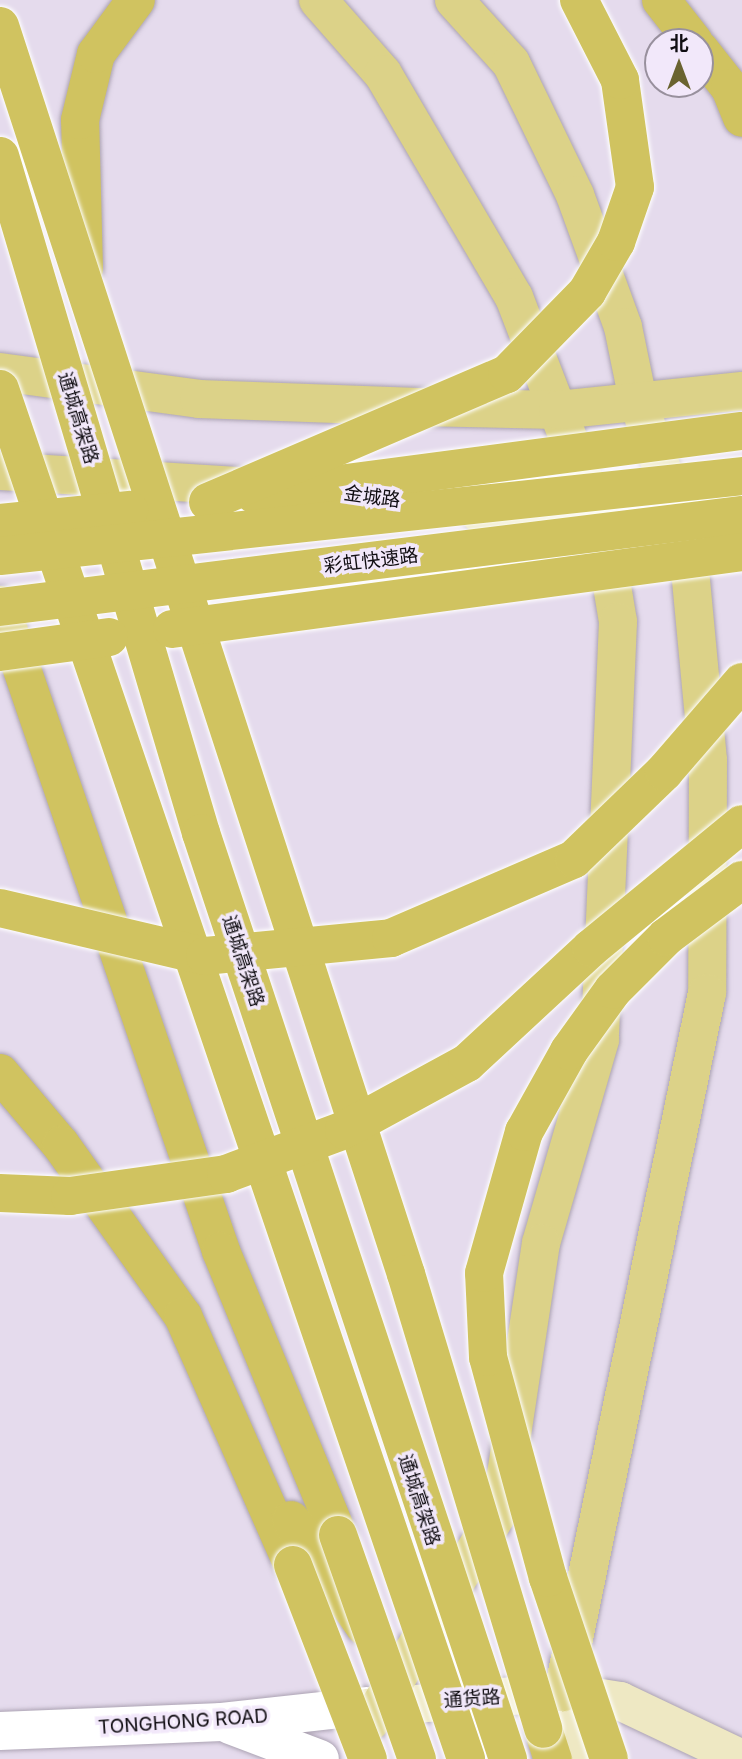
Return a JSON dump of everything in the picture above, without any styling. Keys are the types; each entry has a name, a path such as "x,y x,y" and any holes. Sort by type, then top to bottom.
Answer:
{"highway":[{"path":"84,292 80,120 96,54 136,0"},
{"path":"208,502 507,374 587,292 616,242 635,187 620,80 579,0"},
{"path":"661,0 683,28"},
{"path":"0,26 84,292 402,1261 553,1759"},
{"path":"714,68 730,88 742,118"},
{"name":"通城高架路","path":"0,156 201,833 508,1759"},
{"name":"通城高架路","path":"0,389 466,1759"},
{"path":"0,523 208,502 742,431"},
{"path":"0,556 742,476"},
{"name":"彩虹快速路","path":"0,606 742,515"},
{"path":"0,652 742,552"},
{"path":"0,606 221,1251 375,1641 417,1759"},
{"path":"0,908 205,956 391,938 574,859 664,772 742,682"},
{"path":"0,1193 70,1196 226,1174 344,1130 467,1063 591,948 742,824"},
{"path":"609,1759 548,1578 488,1357 484,1273 524,1132 569,1051 613,990 649,955 742,880"},
{"path":"0,1073 61,1145 183,1316 370,1723"},
{"path":"254,1467 375,1641"}],"main road":[{"path":"318,0 383,74 514,297 603,526 618,622 600,1040 541,1243 501,1508 370,1723 378,1759"},
{"path":"454,0 511,63 575,195 623,327 639,405 687,538 708,760 707,993 563,1692 575,1759"},
{"path":"0,372 200,399 558,411 639,405 742,391"},
{"name":"金城路","path":"0,471 336,492 687,538 742,538"},
{"name":"通货路","path":"370,1723 563,1692 620,1701 741,1759"}],"street":[{"name":"TONGHONG ROAD","path":"0,1731 222,1722 370,1723"},
{"path":"222,1722 320,1759"}]}
